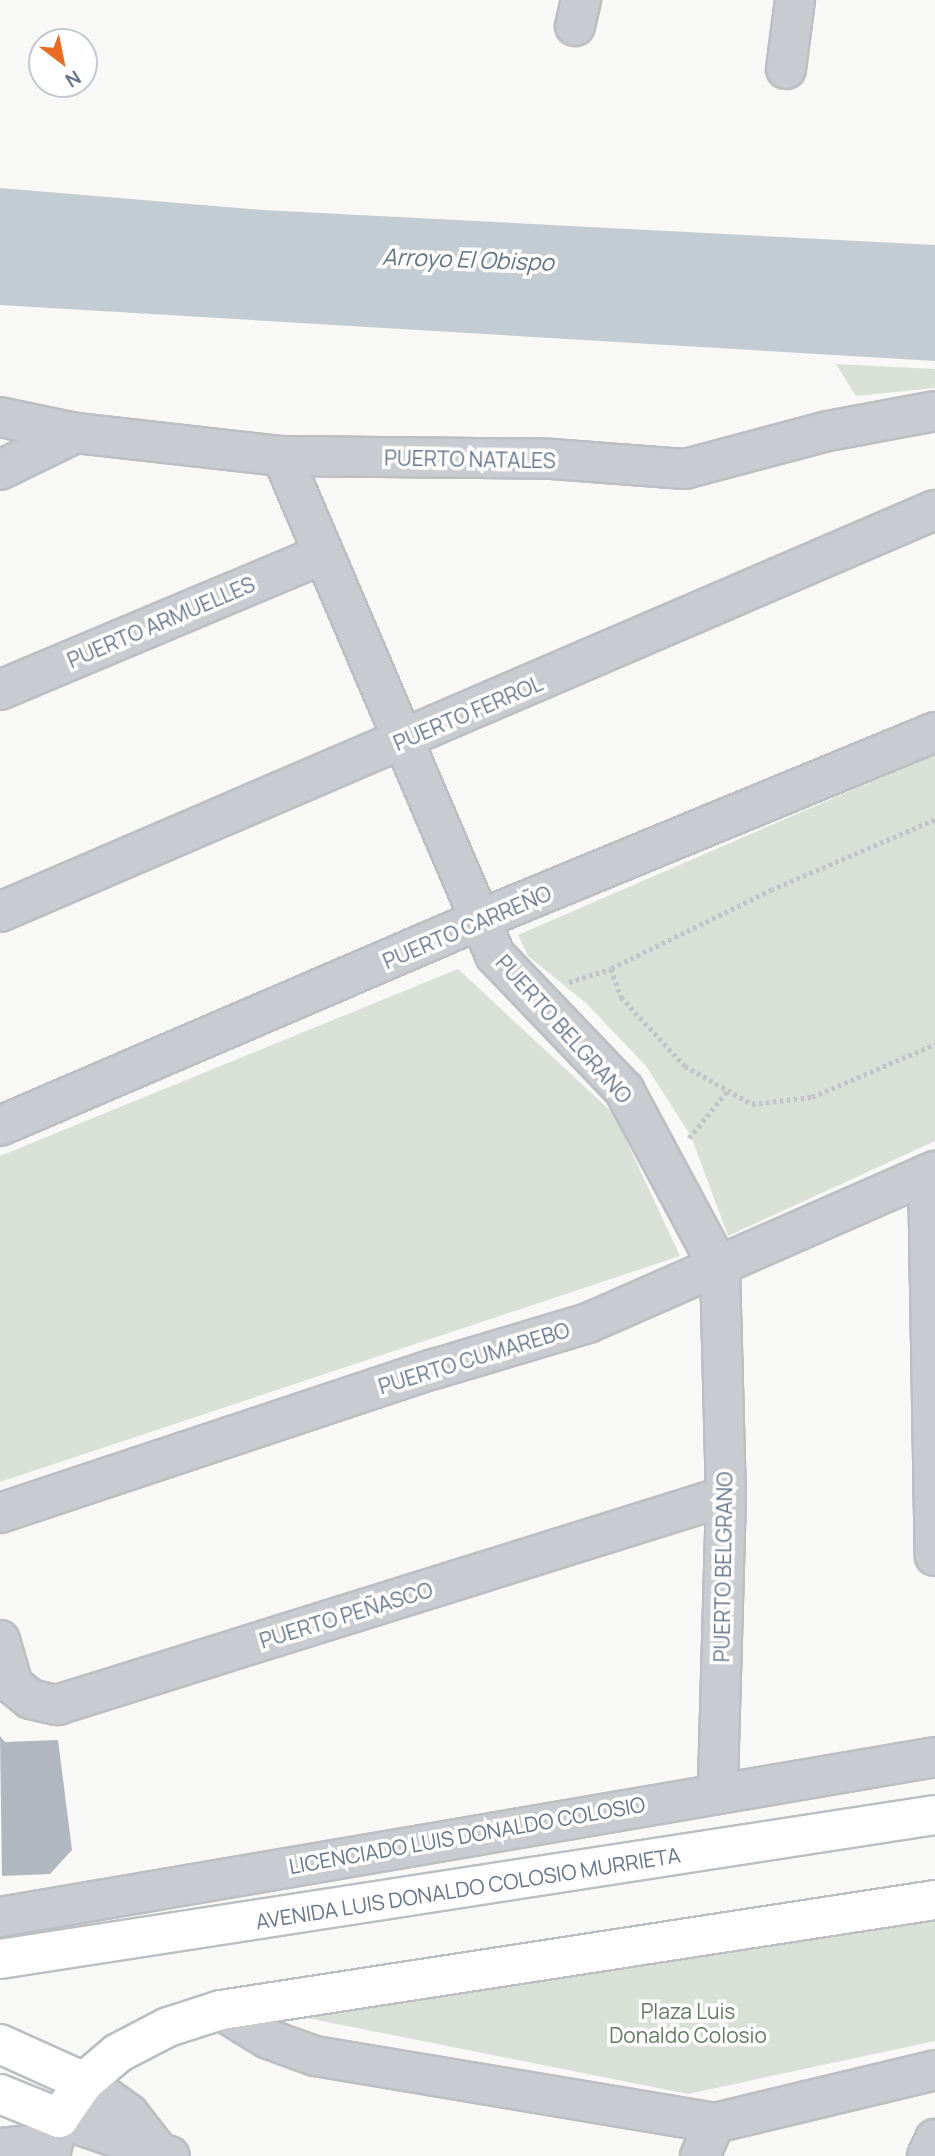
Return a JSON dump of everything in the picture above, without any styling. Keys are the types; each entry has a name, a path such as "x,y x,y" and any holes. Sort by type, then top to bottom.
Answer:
{"main road":[{"name":"AVENIDA LUIS DONALDO COLOSIO MURRIETA","path":"0,1959 935,1815"},
{"path":"0,2094 53,2139 84,2082 138,2043 168,2027 221,2010 935,1900"},
{"path":"0,2044 84,2082"}],"street":[{"path":"786,69 795,0"},
{"name":"PUERTO NATALES","path":"0,417 76,433 282,456 552,459 685,469 828,431 935,411"},
{"path":"0,470 76,433"},
{"name":"PUERTO BELGRANO","path":"282,456 321,555 406,740 495,955 527,994 624,1090 667,1165 720,1269 726,1496 718,1791"},
{"name":"PUERTO FERROL","path":"0,912 406,740 935,510"},
{"name":"PUERTO ARMUELLES","path":"0,690 321,555"},
{"name":"PUERTO CARREÑO","path":"0,1126 479,920 935,732"},
{"path":"932,1172 935,1556"},
{"name":"PUERTO CUMAREBO","path":"0,1513 434,1369 588,1323 720,1269 932,1172"},
{"name":"PUERTO PEÑASCO","path":"0,1640 13,1685 30,1699 57,1705 726,1496"},
{"name":"LICENCIADO LUIS DONALDO COLOSIO","path":"0,1917 718,1791 935,1757"},
{"path":"221,2010 268,2039 315,2056 708,2140 935,2070"},
{"path":"84,2082 129,2114 163,2153"},
{"path":"927,2156 935,2138"},
{"path":"0,2148 53,2139 114,2140 163,2153"}],"path":[{"path":"935,820 772,890 611,969 621,997 685,1066 752,1104 811,1097 935,1044"},
{"path":"667,1165 728,1090"}],"green space":[{"path":"836,364 935,369 935,388 856,396"},
{"path":"935,754 935,1141 728,1236 691,1136 646,1066 586,1003 528,956 518,935"},
{"path":"458,969 614,1114 680,1256 0,1482 0,1156"},
{"name":"Plaza Luis Donaldo Colosio","path":"935,1914 935,2041 688,2094 287,2014"}],"water":[{"name":"Arroyo El Obispo","path":"0,188 263,210 935,245 935,361 0,305"}],"building":[{"path":"0,1736 5,1742 58,1740 72,1850 50,1874 2,1876"}]}
